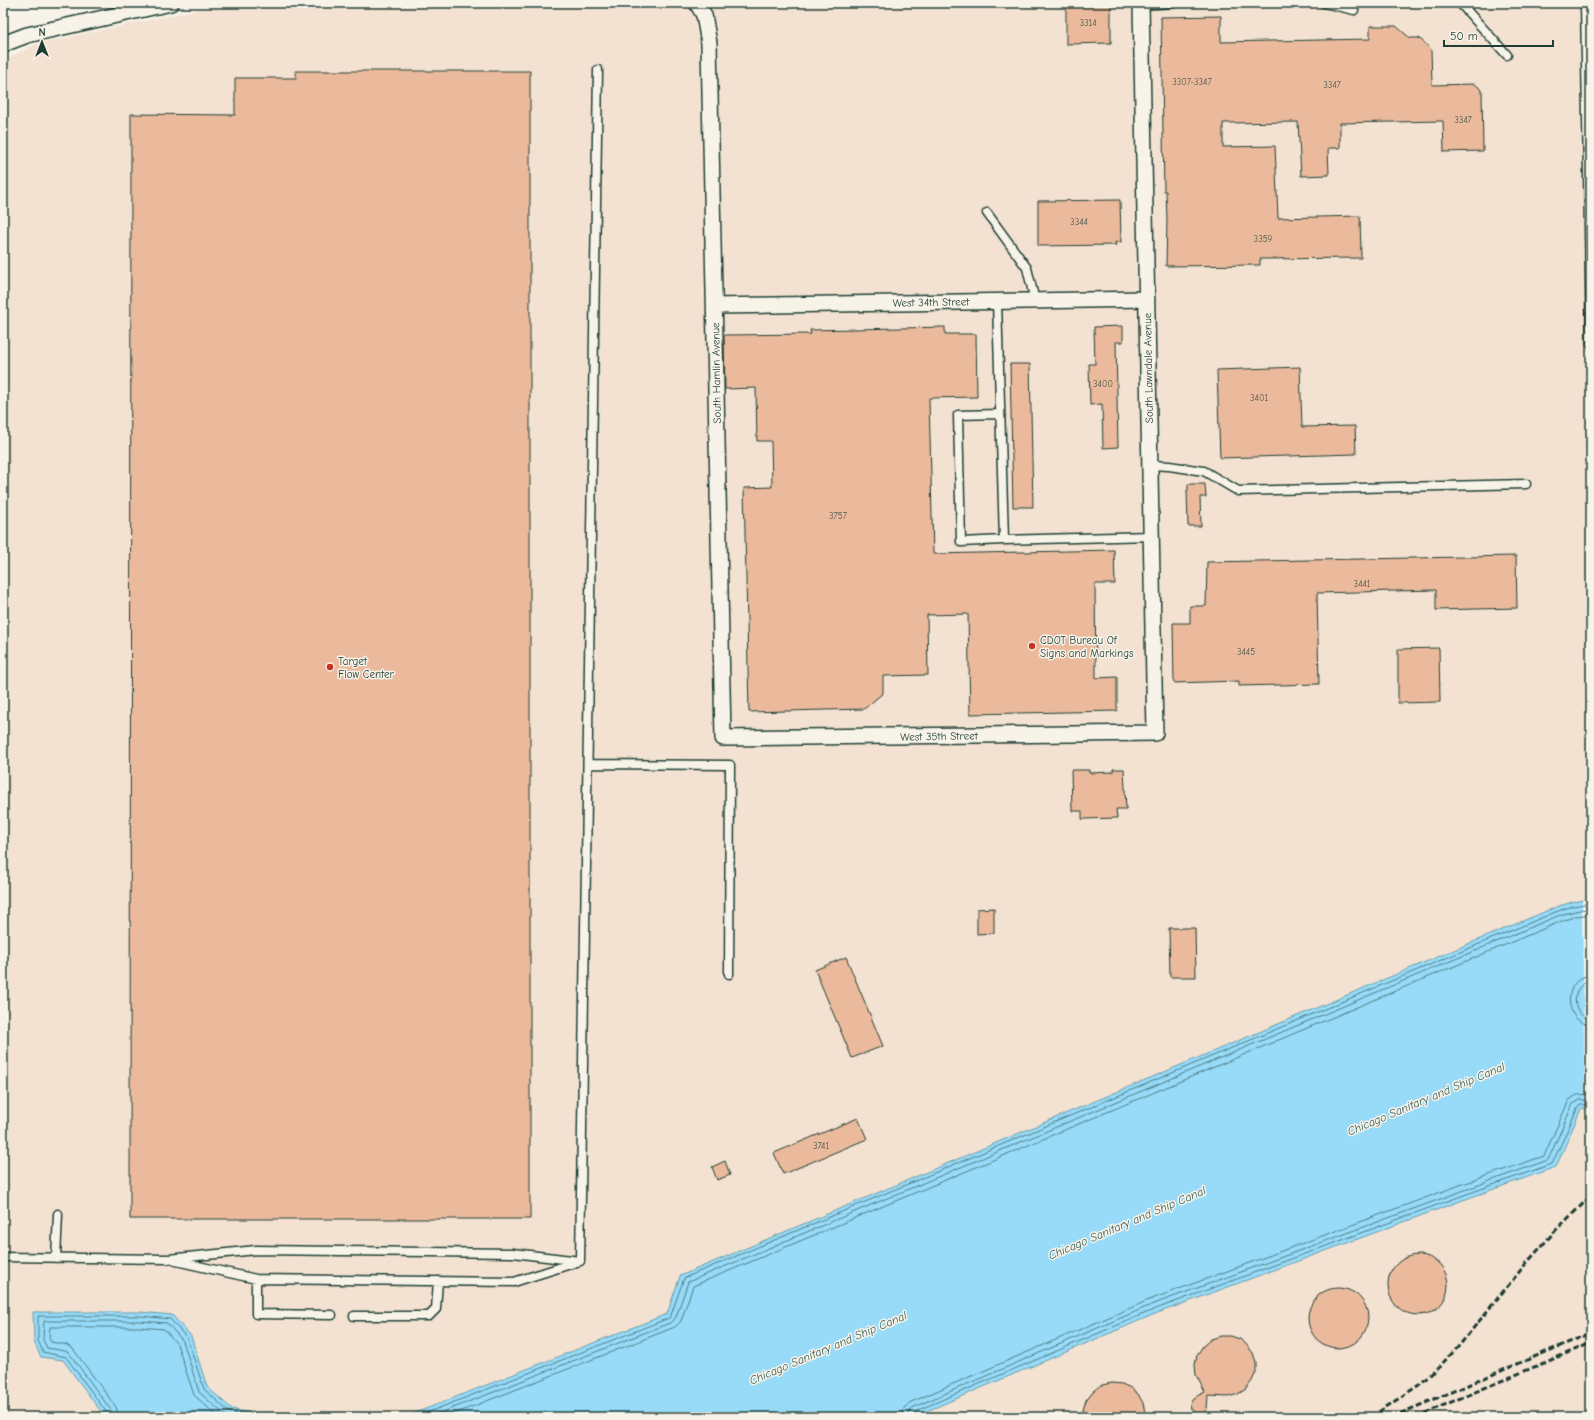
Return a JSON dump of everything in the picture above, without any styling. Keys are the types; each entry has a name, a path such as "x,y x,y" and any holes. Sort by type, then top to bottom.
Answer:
{"street":[{"path":"3,46 6,43 27,35 171,3"},
{"name":"South Lawndale Avenue","path":"1142,4 1155,733"},
{"name":"South Hamlin Avenue","path":"701,5 707,26 709,43 723,738"},
{"name":"West 34th Street","path":"715,306 1147,299"},
{"name":"West 35th Street","path":"723,738 1155,733"}],"lane":[{"path":"1142,4 1173,3"},
{"path":"1324,3 1354,10"},
{"path":"1460,3 1507,55"},
{"path":"1585,3 1591,344"},
{"path":"580,1261 598,70"},
{"path":"987,214 1027,268 1035,301"},
{"path":"997,301 1004,540"},
{"path":"1000,414 958,415 961,542 1152,536"},
{"path":"1150,465 1204,471 1238,491 1526,484"},
{"path":"588,764 730,765 729,974"},
{"path":"56,1258 58,1214"},
{"path":"3,1257 168,1259 256,1250 513,1253 580,1261"},
{"path":"168,1259 256,1279 514,1282 580,1261"},
{"path":"256,1279 256,1314 332,1315"},
{"path":"354,1316 428,1316 436,1308 438,1281"}],"shaded area":[{"path":"272,3 1591,3 1591,899 1572,902 668,1314 405,1417 267,1417 231,1409 207,1387 191,1336 34,1312 34,1342 63,1360 105,1417 3,1417 3,66 12,56 36,44 200,9"},
{"path":"1581,1109 1591,1109 1591,1417 913,1417 1155,1314 1466,1199 1556,1168"}],"water":[{"name":"Chicago Sanitary and Ship Canal","path":"1591,899 1584,996 1591,1109 1581,1109 1556,1167 1155,1314 913,1417 405,1417 667,1314 680,1276 1556,907 1572,902"},
{"path":"33,1312 140,1312 172,1315 191,1336 207,1387 232,1409 267,1417 105,1417 63,1360 41,1357 34,1342"}],"pier":[{"path":"1591,899 1591,992 1587,995 1585,1000 1587,1005 1591,1008 1591,1109 1585,1109 1582,900"}],"building":[{"path":"1066,3 1111,3 1111,43 1066,44"},
{"path":"1221,16 1221,42 1370,39 1370,26 1396,26 1410,38 1419,38 1431,49 1432,85 1475,84 1482,90 1483,151 1444,152 1443,121 1340,123 1340,148 1328,148 1329,175 1301,176 1298,122 1223,123 1223,147 1275,146 1278,218 1360,216 1361,258 1260,259 1260,265 1166,266 1167,220 1166,191 1164,191 1161,17"},
{"name":"Target Flow Center","path":"296,71 530,71 530,1219 130,1219 131,114 235,115 235,78 296,78"},
{"path":"1120,200 1121,242 1115,242 1116,245 1038,246 1038,201"},
{"path":"1123,326 1123,342 1116,342 1118,447 1103,448 1102,404 1090,405 1089,364 1095,364 1094,327"},
{"path":"945,327 945,334 976,334 977,397 929,398 933,554 1114,550 1115,584 1095,584 1096,678 1117,677 1117,711 970,714 968,614 927,615 928,675 883,676 883,693 864,709 749,712 744,488 772,487 771,441 757,441 756,388 725,389 724,335 811,334 810,330"},
{"path":"1010,364 1030,364 1033,507 1013,507"},
{"path":"1300,367 1302,427 1355,426 1356,454 1220,458 1217,370"},
{"path":"1188,484 1205,484 1206,497 1200,497 1201,526 1188,526"},
{"path":"1516,556 1517,608 1436,610 1436,590 1317,593 1319,684 1239,686 1239,681 1174,683 1173,623 1190,623 1190,606 1206,606 1207,562"},
{"path":"1439,648 1440,702 1398,703 1398,649"},
{"path":"1113,769 1124,769 1126,809 1116,809 1117,818 1082,819 1082,811 1072,811 1071,770 1089,770 1089,773 1113,772"},
{"path":"994,908 994,933 977,934 977,909"},
{"path":"1169,928 1195,928 1196,977 1170,977"},
{"path":"846,957 883,1046 852,1058 815,970"},
{"path":"858,1118 867,1139 783,1174 774,1153"},
{"path":"725,1161 730,1175 717,1180 712,1167"},
{"path":"1412,1255 1424,1255 1435,1260 1443,1268 1448,1279 1446,1297 1435,1310 1424,1315 1412,1315 1401,1310 1393,1302 1388,1291 1388,1279 1393,1268 1401,1260"},
{"path":"1332,1288 1344,1288 1355,1293 1363,1301 1368,1312 1366,1330 1355,1343 1344,1348 1332,1348 1321,1343 1313,1335 1308,1324 1308,1312 1313,1301 1321,1293"},
{"path":"1221,1336 1230,1336 1240,1339 1247,1345 1253,1353 1256,1362 1256,1372 1246,1389 1238,1394 1229,1397 1208,1396 1207,1409 1203,1413 1197,1414 1191,1409 1190,1403 1193,1398 1205,1392 1196,1375 1195,1365 1197,1355 1203,1346 1211,1339"},
{"path":"1112,1383 1122,1384 1131,1388 1138,1394 1143,1403 1146,1417 1083,1417 1083,1410 1086,1400 1093,1391 1102,1385"}],"railway":[{"path":"1371,1417 1419,1385 1439,1367 1458,1347 1524,1266 1556,1230 1591,1196"},
{"path":"1392,1417 1591,1333"},
{"path":"1416,1417 1591,1343"}],"place":[{"name":"CDOT Bureau Of Signs and Markings","path":"1032,646"},
{"name":"Target Flow Center","path":"330,667"}]}
